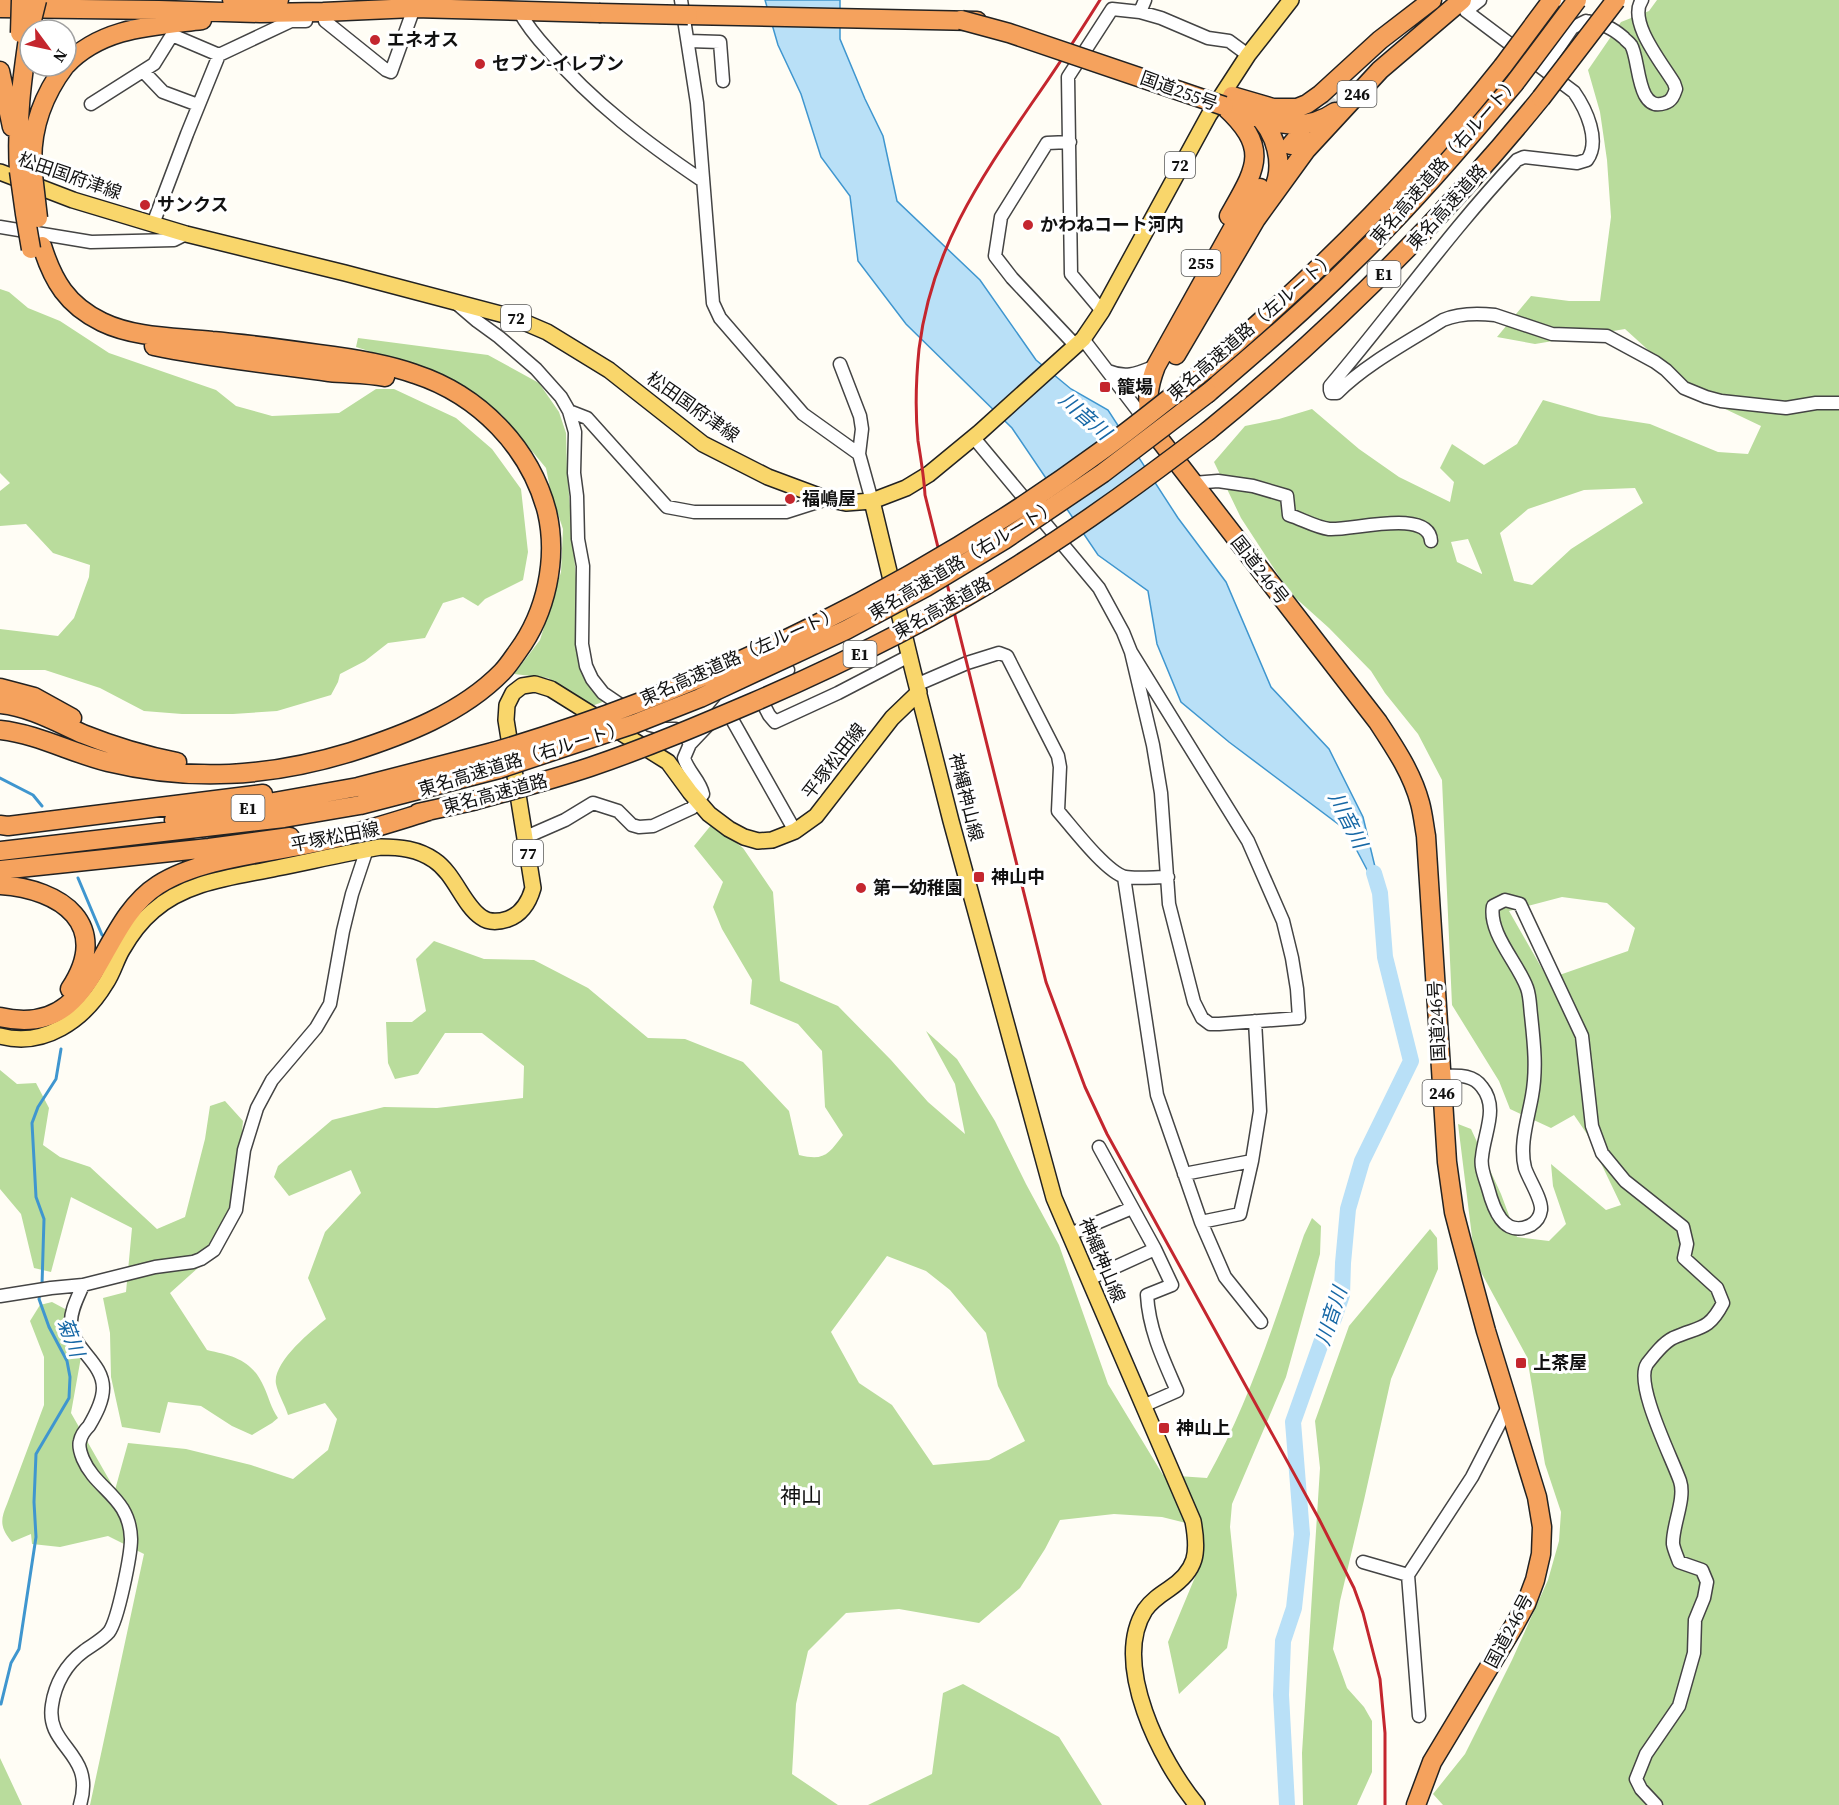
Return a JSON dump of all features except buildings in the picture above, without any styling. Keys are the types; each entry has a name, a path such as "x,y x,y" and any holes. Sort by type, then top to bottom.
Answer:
{"highway":[{"path":"30,18 37,0"},
{"path":"42,18 47,0"},
{"path":"232,0 279,0"},
{"name":"255","path":"1228,101 1273,108 1297,108 1307,104 1380,40 1432,0"},
{"name":"東名高速道路（左ルート）","path":"0,846 274,804 358,788 443,766 496,761 566,729 681,685 847,608 991,525 1101,452 1205,370 1273,312 1356,233 1432,151 1503,66 1552,0"},
{"name":"東名高速道路（右ルート）","path":"0,851 284,818 360,805 496,761 624,728 700,698 846,630 926,587 1021,529 1103,473 1208,393 1266,344 1353,263 1422,190 1514,84 1577,0"},
{"name":"東名高速道路","path":"0,870 255,842 473,801 589,767 651,745 789,687 938,612 1018,565 1089,519 1208,431 1295,358 1404,254 1481,170 1541,98 1616,0"},
{"name":"246","path":"1150,427 1147,400 1150,369 1233,228 1313,142 1341,100 1380,70 1457,3"},
{"name":"国道255号","path":"11,5 260,13 508,7 599,13 961,20 1228,101 1236,117 1249,134 1255,158 1254,168 1250,180 1155,344 1150,369"},
{"path":"11,5 18,19"},
{"path":"78,53 89,45 124,32 146,27 260,13"},
{"path":"0,71 26,164"},
{"path":"0,704 38,713 86,735 131,750 176,761 203,764 262,761 330,746 402,722 432,708 464,689 494,665 518,632 527,614 538,570 538,519 521,473 509,452 474,419 433,393 411,384 377,375 331,372 194,354 123,340 98,331 77,319 56,299 41,276 26,164 19,78"},
{"path":"26,164 32,78"},
{"path":"26,164 38,114 57,78"},
{"name":"255","path":"1228,101 1260,118 1282,124 1306,125 1326,118 1341,100"},
{"path":"1260,118 1274,141 1279,168 1276,183 1264,195"},
{"name":"246","path":"1150,427 1160,387 1264,195"},
{"path":"0,730 32,736 107,762 201,775 232,775 332,758 436,719 471,699 503,671 528,638 544,597 549,571 551,544 548,518 531,468 517,447 481,410 438,383 396,368 354,359 263,346 167,338 125,330 103,322 83,310 63,292 37,248"},
{"name":"国道246号","path":"1150,427 1378,722 1402,759 1421,805 1426,836 1447,1162 1454,1212 1486,1331 1537,1497 1542,1527 1541,1554 1526,1604 1432,1762 1416,1805"},
{"path":"0,688 18,691 42,701 108,740 131,750"},
{"path":"0,715 21,718 83,746 154,770"},
{"path":"0,825 8,826 273,793 399,771 443,766"},
{"path":"0,1017 10,1020 40,1018 59,1011 78,996 122,921 137,902 156,886 178,874 222,861 346,836 429,811"},
{"path":"0,885 35,890 54,898 69,908 81,923 85,942 85,960 69,990 54,1002 37,1009 11,1010 0,1007"}],"main road":[{"path":"1,0 11,5"},
{"name":"松田国府津線","path":"0,172 73,200 186,234 512,317 547,332 609,370 703,444 768,477 827,499 846,503 872,501 906,488 924,477 977,435 1076,346 1102,311 1198,135 1248,55 1291,0"},
{"path":"872,501 917,689"},
{"name":"平塚松田線","path":"0,1036 28,1040 55,1033 76,1019 92,1004 107,982 122,950 136,928 153,910 177,894 207,883 367,849 399,847 414,850 434,860 451,875 480,916 489,921 510,919 528,903 533,888 506,720 507,705 513,693 522,686 535,684 559,694 668,762 709,814 729,829 758,841 772,840 795,831 821,810 917,689"},
{"name":"神縄神山線","path":"917,689 980,930 1054,1198 1193,1521 1196,1554 1190,1571 1177,1584 1157,1597 1146,1609 1137,1624 1133,1642 1134,1667 1142,1703 1154,1734 1170,1767 1197,1805"}],"street":[{"path":"681,0 697,103 713,303 720,318 803,414 859,454"},
{"path":"1457,3 1480,0"},
{"path":"1552,0 1572,28"},
{"path":"1544,69 1572,28 1586,21 1612,28 1631,45 1642,89 1648,99 1655,104 1663,105 1670,101 1676,89 1674,83 1639,26 1637,11 1642,0"},
{"path":"1457,3 1574,92 1584,108 1592,137 1592,150 1587,160 1577,163 1524,157 1517,160 1330,386 1331,393 1337,393 1370,367 1443,320 1455,315 1495,315 1551,334 1607,336 1655,362 1684,388 1721,401 1786,408 1816,403 1839,403"},
{"path":"1102,311 1071,274 1068,77 1112,9 1143,6 1208,38 1229,41 1248,55"},
{"path":"508,7 566,72 622,122 703,181"},
{"path":"153,224 219,55 291,21 327,11 391,72 414,8"},
{"path":"91,104 154,64 172,35 219,55"},
{"path":"688,41 720,42 723,81"},
{"path":"143,71 163,92 198,105"},
{"path":"1070,142 1047,143 1001,217 995,256 1012,278 1076,346 1107,370 1128,376 1150,369"},
{"path":"0,227 91,242 174,240 186,234"},
{"path":"452,301 536,369 561,397 569,411 574,432 574,473 582,566 582,644 586,666 592,679 603,693 650,725 676,729 686,737 690,744"},
{"path":"840,364 860,416 862,429 859,454 872,501"},
{"path":"1107,370 1150,427"},
{"path":"569,411 587,418 667,507 694,512 786,512 827,499"},
{"path":"977,435 1099,588 1131,652 1155,754 1161,793 1169,904 1194,1002 1202,1018 1210,1024 1299,1018 1292,958 1283,921 1248,841 1131,652"},
{"path":"1192,483 1218,481 1287,496 1289,515 1326,528 1415,524 1427,529 1431,541"},
{"path":"917,689 968,663 999,653 1006,656 1058,756 1060,767 1058,811 1090,848 1124,877 1167,877"},
{"path":"754,686 769,716 775,722 838,693 909,656"},
{"path":"526,837 565,820 593,803 618,811 632,825 639,828 653,826 692,808 704,794 702,786 687,767 684,758 690,744 730,698 788,670"},
{"path":"724,705 795,831"},
{"path":"0,1296 84,1285 155,1267 193,1262 208,1255 219,1244 236,1210 244,1150 257,1108 272,1080 316,1028 330,1005 343,931 367,849"},
{"path":"1124,877 1157,1095 1201,1222 1226,1276 1261,1322"},
{"path":"1441,1076 1467,1076 1482,1086 1491,1106 1481,1159 1494,1208 1504,1223 1511,1227 1523,1228 1534,1223 1541,1210 1525,1166 1523,1147 1535,1062 1528,990 1496,932 1491,917 1493,906 1505,900 1520,904 1582,1036 1592,1126 1602,1153 1625,1181 1683,1227 1687,1244 1684,1258 1717,1288 1723,1303 1716,1316 1705,1327 1671,1339 1645,1367 1644,1384 1668,1455 1681,1484 1673,1544 1679,1562 1702,1570 1707,1582 1704,1598 1695,1620 1694,1653 1678,1706 1646,1754 1636,1779 1641,1789 1656,1805"},
{"path":"1201,1222 1240,1214 1260,1111 1255,1021"},
{"path":"1099,1146 1172,1285 1147,1295 1148,1314 1156,1341 1177,1391 1143,1406"},
{"path":"1184,1174 1252,1161"},
{"path":"1070,1234 1132,1208"},
{"path":"1089,1279 1155,1249"},
{"path":"80,1805 84,1788 82,1772 57,1735 53,1726 51,1706 58,1684 71,1662 103,1637 114,1623 131,1537 124,1511 83,1461 79,1447 82,1436 98,1410 103,1389 101,1375 77,1342 70,1324 84,1285"},
{"path":"1419,1716 1407,1575 1472,1477 1509,1405"},
{"path":"1363,1562 1407,1575"}],"green space":[{"path":"1657,0 1839,0 1839,1805 1443,1805 1433,1794 1465,1754 1512,1660 1548,1580 1559,1541 1561,1512 1545,1464 1527,1357 1475,1261 1458,1124 1471,1129 1501,1194 1517,1237 1549,1241 1566,1224 1553,1186 1551,1164 1606,1210 1621,1205 1587,1134 1574,1115 1551,1128 1510,1109 1499,1081 1452,1005 1442,780 1418,734 1385,693 1371,671 1329,628 1290,593 1241,518 1214,462 1245,426 1312,409 1359,449 1399,477 1450,502 1454,482 1440,468 1452,444 1484,465 1517,444 1543,400 1599,416 1650,424 1718,452 1748,454 1761,426 1700,397 1625,329 1535,344 1497,337 1531,296 1569,301 1600,301 1611,217 1607,160 1600,112 1588,70 1621,22 1649,11","holes":["1635,488 1643,503 1571,549 1532,585 1514,581 1500,533 1528,509 1584,490","1468,539 1482,574 1457,562 1451,542","1562,897 1607,903 1635,928 1628,951 1548,979 1509,911"]},
{"path":"0,289 9,292 28,308 60,321 109,353 216,390 236,406 272,416 339,413 376,389 394,389 456,418 492,449 521,489 528,552 523,580 485,599 478,606 463,597 443,603 425,638 388,643 365,661 340,674 331,695 277,711 182,714 144,711 100,688 45,670 0,670 0,629 58,636 74,618 89,577 90,565 53,553 26,524 0,526 0,491 10,483 0,473"},
{"path":"358,338 488,355 539,383 559,412 566,433 576,578 578,662 595,691 605,701 592,706 548,678 514,674 540,640 561,572 563,529 551,493 546,468 502,415 471,392 419,367 356,347"},
{"path":"712,824 743,848 773,892 780,981 838,1006 928,1102 965,1134 955,1084 926,1031 957,1059 995,1121 1059,1245 1108,1384 1163,1475 1207,1478 1249,1389 1312,1218 1321,1226 1320,1254 1286,1377 1232,1504 1230,1527 1237,1595 1227,1648 1179,1694 1168,1642 1198,1570 1202,1527 1162,1517 1114,1514 1060,1520 1020,1588 979,1623 899,1609 846,1613 808,1651 796,1704 792,1774 838,1805 90,1805 144,1554 108,1536 60,1547 32,1544 31,1534 12,1542 3,1528 2,1519 5,1510 44,1405 44,1357 30,1321 40,1305 52,1302 67,1310 81,1357 71,1413 115,1490 128,1443 186,1449 251,1465 293,1479 328,1450 337,1419 325,1403 288,1415 277,1388 276,1376 286,1357 326,1319 308,1278 325,1232 361,1193 351,1170 289,1196 274,1177 278,1166 332,1120 384,1107 437,1108 523,1098 524,1066 482,1033 445,1033 418,1074 395,1079 388,1063 386,1022 412,1022 426,1011 416,959 434,941 484,959 534,960 588,988 648,1038 685,1039 743,1062 789,1111 799,1155 820,1157 825,1155 843,1135 825,1107 822,1051 798,1024 750,1004 752,980 722,929 713,907 723,882 694,846","holes":["887,1256 926,1271 950,1290 986,1333 998,1386 1025,1441 989,1460 933,1465 892,1405 859,1383 831,1332"]},
{"path":"0,1070 17,1084 36,1083 49,1108 43,1145 60,1157 90,1167 157,1229 185,1217 205,1139 210,1106 225,1101 243,1121 234,1216 209,1258 170,1293 207,1350 234,1357 254,1371 278,1418 272,1423 252,1435 232,1426 201,1406 168,1402 160,1433 122,1427 111,1377 110,1333 103,1298 126,1292 132,1228 71,1197 51,1272 34,1268 21,1214 0,1189"},
{"path":"1430,1229 1437,1238 1438,1269 1391,1379 1340,1601 1333,1649 1347,1688 1364,1707 1372,1721 1372,1772 1357,1805 1303,1805 1302,1753 1320,1468 1315,1421 1349,1326"},
{"path":"963,1684 1059,1737 1102,1805 868,1805 932,1774 943,1693"},
{"path":"0,1758 22,1805 0,1805"}],"water":[{"path":"765,0 840,0 840,39 883,136 897,201 980,280 1036,360 1071,389 1108,410 1178,518 1226,582 1271,687 1329,749 1363,817 1383,900 1346,830 1229,742 1181,702 1157,644 1148,591 1098,555 1012,428 906,324 858,261 850,196 821,157 801,94 778,45"}],"waterway":[{"name":"菊川","path":"0,778 33,795 42,806"},
{"name":"川音川","path":"1287,1805 1281,1695 1283,1641 1294,1608 1302,1534 1293,1422 1326,1329 1333,1321 1342,1295 1348,1209 1362,1161 1411,1061 1385,957 1380,893 1374,873"},
{"name":"菊川","path":"78,878 102,935"},
{"name":"菊川","path":"42,1285 44,1219 36,1197 32,1123 38,1107 56,1079 61,1049"},
{"name":"菊川","path":"1,1704 11,1663 19,1649 36,1537 34,1502 36,1454 69,1398 70,1377 67,1361 49,1327 39,1299 40,1294"}],"tunnel":[{"path":"1308,125 1334,98"}],"railway":[{"path":"1100,0 993,161 960,219 934,280 919,349 917,383 917,430 925,495 1046,982 1085,1087 1107,1134 1319,1519 1354,1588 1380,1679 1385,1733 1385,1805"}],"place":[{"name":"エネオス","path":"375,40"},
{"name":"セブン-イレブン","path":"480,64"},
{"name":"サンクス","path":"145,205"},
{"name":"かわねコート河内","path":"1028,225"},
{"name":"籠場","path":"1105,387"},
{"name":"福嶋屋","path":"790,499"},
{"name":"神山中","path":"979,877"},
{"name":"第一幼稚園","path":"861,888"},
{"name":"上茶屋","path":"1521,1363"},
{"name":"神山上","path":"1164,1428"}],"district":[{"name":"神山","path":"801,1496"}]}
